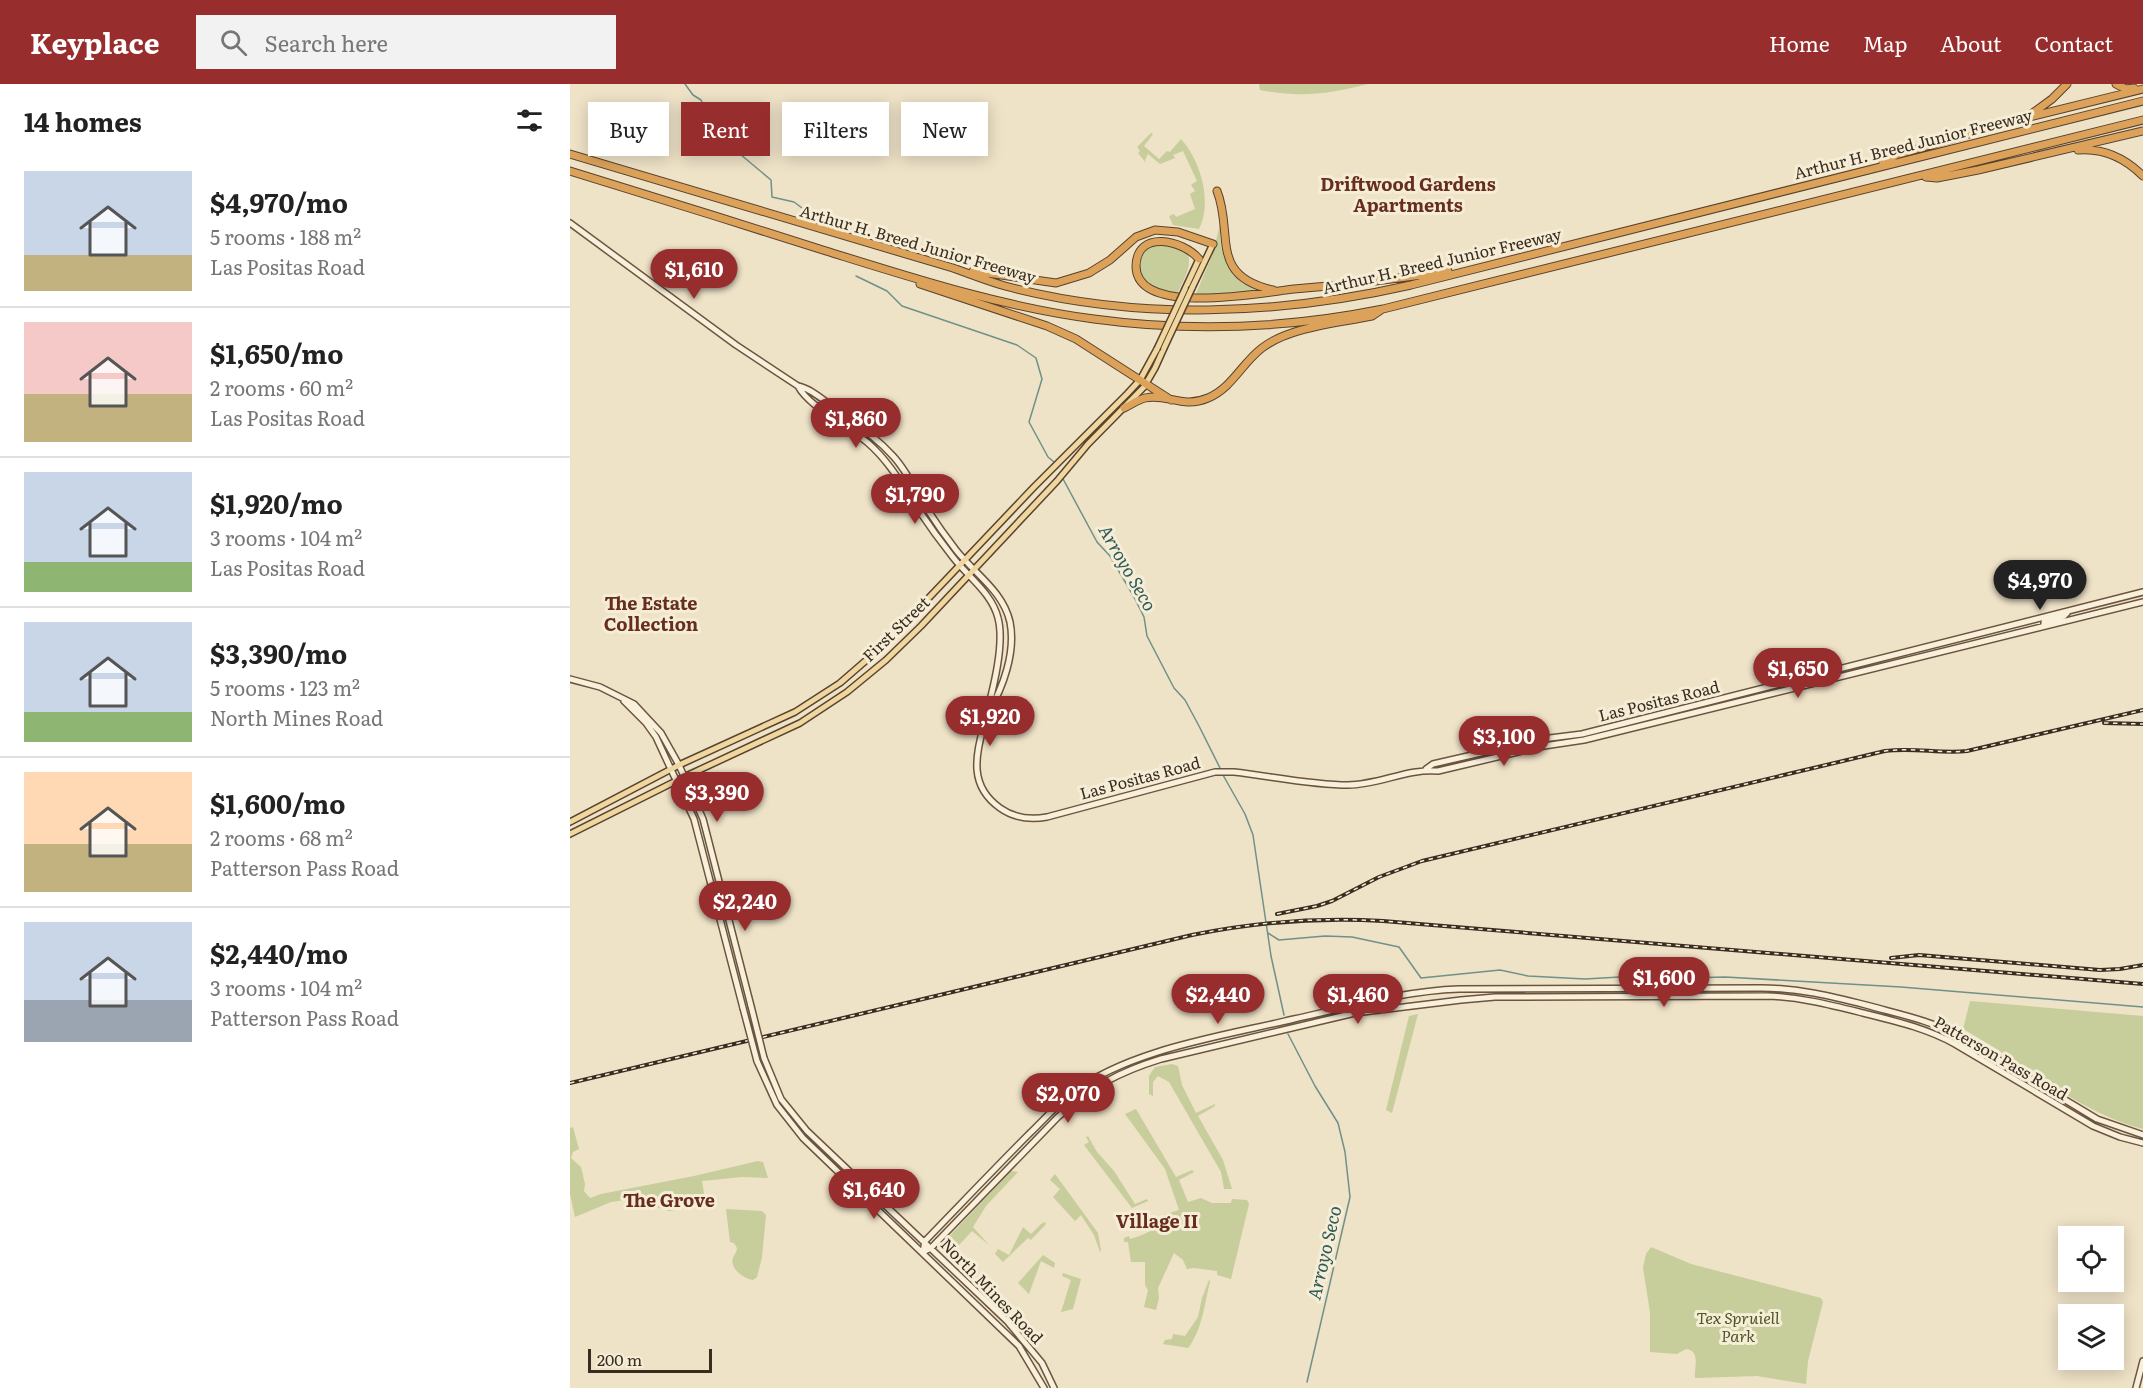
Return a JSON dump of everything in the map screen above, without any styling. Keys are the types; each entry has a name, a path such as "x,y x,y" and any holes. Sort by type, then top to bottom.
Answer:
{"highway":[{"path":"2025,118 2052,99 2067,84"},
{"path":"2116,84 2126,88 2143,89"},
{"path":"1878,166 1896,155 2025,118 2143,89"},
{"name":"Arthur H. Breed Junior Freeway","path":"570,154 953,268 1005,286 1051,296 1137,307 1213,310 1329,302 1411,285 2143,101"},
{"name":"Arthur H. Breed Junior Freeway","path":"570,171 902,275 1049,312 1178,326 1262,324 1331,318 1383,309 2143,120"},
{"path":"1919,177 1947,176 2060,152 2143,131"},
{"path":"2060,152 2089,149 2103,152 2131,164 2143,176"},
{"path":"1217,191 1222,208 1224,241 1232,263 1246,280 1279,291"},
{"path":"953,268 1056,283 1089,273 1110,260 1136,237 1155,230 1178,232 1213,244"},
{"path":"1199,259 1188,249 1173,242 1155,241 1141,251 1136,266 1142,282 1161,293 1184,297 1227,298 1380,281 1484,266"},
{"path":"902,275 924,285 1047,326 1076,339 1171,400"},
{"path":"1124,408 1147,398 1190,403 1219,393 1260,349 1281,337 1311,328 1372,316 1383,309"}],"main road":[{"name":"Las Positas Road","path":"570,223 736,345 798,386 807,388 871,435 894,457 939,528 965,561 1000,598 1008,617 1011,635 1002,687 986,716"},
{"name":"First Street","path":"570,834 800,723 847,692 886,660 915,632 1124,408 1164,348 1213,244"},
{"name":"First Street","path":"570,822 679,765 795,712 826,694 885,644 1061,460 1143,382 1199,259"},
{"name":"Las Positas Road","path":"798,386 802,395 879,453 960,566 994,606 1001,637 976,759 978,778 985,793 993,802 1022,818 1047,817 1208,773 1234,772 1348,785 1381,781 1426,770 1438,771 1544,746 1584,740 2143,602"},
{"name":"Las Positas Road","path":"1426,770 1433,764 1542,739 1582,734 2143,592"},
{"path":"2044,627 2044,621 2064,616 2068,611"},
{"name":"North Mines Road","path":"570,679 600,687 634,704 661,733 679,765 704,819 764,1058 781,1099 807,1131 1007,1321 1042,1363 1054,1388"},
{"name":"North Mines Road","path":"621,698 646,723 656,737 694,819 757,1061 777,1105 803,1138 1019,1346 1044,1388"},
{"name":"Patterson Pass Road","path":"925,1241 1071,1094 1106,1072 1143,1056 1381,998 1438,989 1791,988 1823,994 1911,1017 1945,1029 2089,1114 2113,1126 2143,1135"},
{"name":"Patterson Pass Road","path":"923,1252 931,1248 1074,1102 1109,1079 1133,1068 1161,1059 1375,1010 1495,997 1767,996 1795,998 1877,1016 1933,1033 2093,1126 2143,1143"},
{"path":"923,1252 925,1241"},
{"path":"2136,1388 2143,1361"}],"green space":[{"path":"1259,84 1368,84 1327,92 1288,94 1260,90"},
{"path":"1151,133 1153,134 1144,146 1159,159 1167,151 1170,152 1181,139 1194,158 1202,181 1205,206 1199,229 1173,225 1169,216 1174,214 1176,217 1195,209 1190,194 1195,191 1191,185 1197,181 1183,151 1173,155 1175,158 1160,164 1148,154 1146,163 1138,153 1140,151 1137,147"},
{"path":"1220,225 1223,252 1232,268 1239,274 1272,290 1195,296 1212,256"},
{"path":"1168,244 1188,253 1188,269 1177,294 1160,290 1145,281 1140,269 1142,256 1146,250 1152,245"},
{"path":"1970,1001 2143,1016 2143,1129 2089,1108 1963,1029"},
{"path":"1418,1014 1392,1113 1386,1110 1409,1016"},
{"path":"1172,1064 1178,1066 1182,1085 1196,1113 1215,1104 1198,1116 1223,1160 1232,1189 1224,1189 1221,1172 1169,1082 1158,1076 1153,1082 1153,1096 1149,1094 1149,1076 1155,1067"},
{"path":"1136,1109 1176,1177 1192,1170 1194,1172 1179,1180 1188,1202 1201,1198 1212,1203 1231,1203 1232,1199 1247,1200 1249,1204 1231,1279 1217,1275 1217,1271 1187,1269 1183,1260 1174,1253 1158,1288 1159,1298 1156,1310 1144,1307 1148,1290 1145,1285 1145,1262 1131,1262 1128,1242 1124,1242 1124,1238 1129,1236 1130,1239 1146,1233 1157,1225 1163,1215 1179,1210 1165,1169 1125,1114"},
{"name":"The Grove","path":"573,1127 579,1149 573,1152 571,1158 581,1167 585,1184 584,1191 590,1198 758,1161 763,1162 768,1178 742,1177 702,1181 706,1205 669,1211 638,1201 625,1200 611,1202 575,1217 570,1194 570,1128"},
{"path":"1088,1136 1135,1204 1147,1199 1148,1201 1132,1208 1084,1145 1089,1142 1086,1137"},
{"path":"1011,1171 1018,1172 986,1206 973,1227 989,1245 972,1231 949,1256 941,1248 942,1244"},
{"path":"1055,1174 1098,1233 1100,1252 1094,1235 1081,1215 1075,1221 1053,1197 1060,1189 1050,1180"},
{"path":"726,1209 762,1211 766,1215 762,1257 757,1277 753,1280 742,1276 733,1266 732,1262 737,1248 734,1243 730,1242"},
{"path":"1045,1222 1046,1224 1031,1240 1028,1238 1003,1262 995,1254 998,1249 1009,1255 1023,1227 1031,1234"},
{"name":"Tex Spruiell Park","path":"1651,1247 1691,1264 1821,1298 1823,1302 1808,1361 1806,1384 1757,1376 1695,1378 1696,1360 1691,1350 1686,1349 1677,1354 1650,1352 1650,1312 1643,1268 1646,1254"},
{"path":"1043,1255 1055,1263 1054,1268 1041,1261 1029,1294 1018,1283"},
{"path":"1063,1273 1081,1279 1073,1309 1061,1312 1071,1280 1062,1276"},
{"path":"1209,1280 1200,1325 1188,1348 1163,1344 1165,1340 1172,1339 1173,1334 1185,1336 1198,1317"}],"waterway":[{"name":"Arroyo Seco","path":"685,84 693,95 701,100 734,149 771,180 772,197 794,202 802,208"},
{"name":"Arroyo Seco","path":"856,276 887,291 902,306 1017,345 1036,358 1042,379 1029,422 1048,457 1054,462"},
{"name":"Arroyo Seco","path":"1062,477 1097,542 1110,556 1134,597 1144,617 1147,636 1174,688 1185,700 1221,770"},
{"name":"Arroyo Seco","path":"1223,775 1245,814 1253,835 1271,956 1284,1015"},
{"path":"1268,933 1279,940 1325,936 1352,937 1399,947 1421,978 1500,970 1528,976 1585,979 1637,976 1725,977 1901,987 2143,1007"},
{"name":"Arroyo Seco","path":"1288,1034 1315,1086 1338,1123 1345,1152 1350,1197 1307,1382"}],"railway":[{"path":"1277,914 1332,901 1379,877 1422,861 1885,751 1967,751 2143,710"},
{"path":"2104,723 2143,724"},
{"path":"570,1083 1192,935 1287,922 1383,921 2143,984"},
{"path":"1891,958 1919,955 2100,970 2143,965"}],"district":[{"name":"Driftwood Gardens Apartments","path":"1408,195"},
{"name":"The Estate Collection","path":"651,614"},
{"name":"The Grove","path":"669,1201"},
{"name":"Village II","path":"1157,1222"}]}
